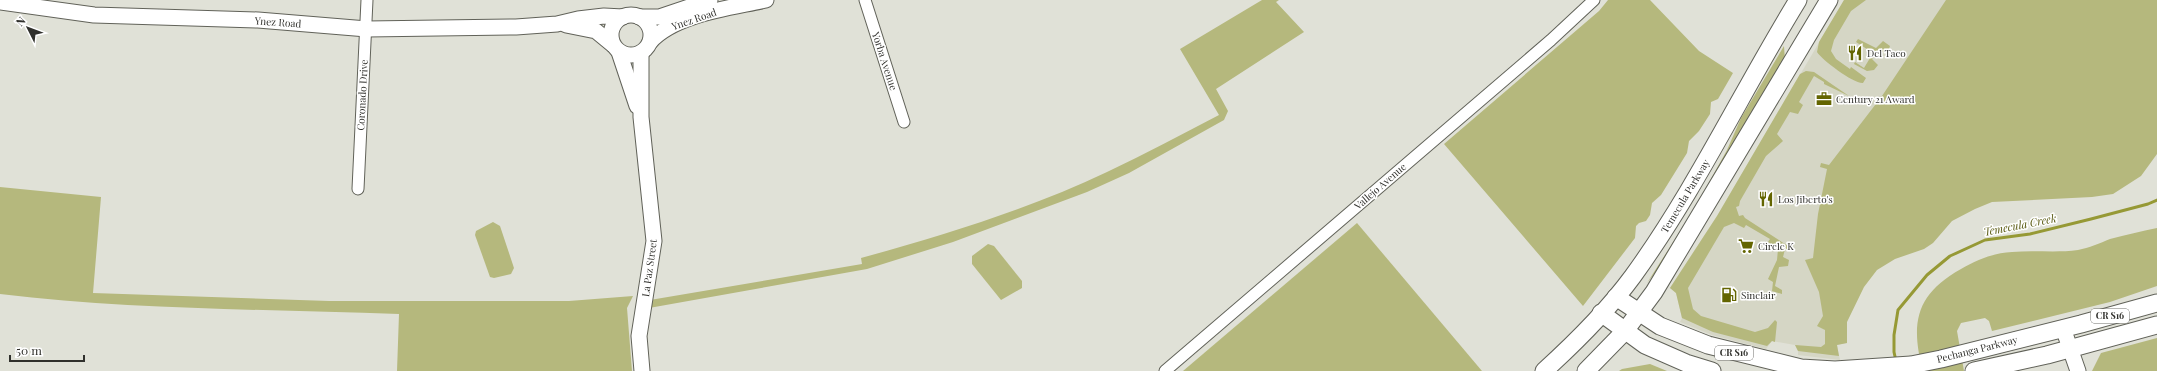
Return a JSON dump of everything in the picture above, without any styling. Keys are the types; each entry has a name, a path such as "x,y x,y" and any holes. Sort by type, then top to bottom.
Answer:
{"main road":[{"name":"Ynez Road","path":"639,17 658,17 710,0"},
{"name":"Ynez Road","path":"646,47 659,34 678,22 766,0"},
{"name":"Temecula Parkway","path":"1544,371 1602,313 1633,276 1680,205 1798,0"},
{"path":"1586,371 1625,331 1682,248 1829,0"},
{"name":"Ynez Road","path":"0,2 94,14 258,20 367,29 516,27 557,24 578,19 623,16"},
{"path":"623,16 639,17 644,20 650,30 646,47 630,56 616,48 610,35 613,26 623,16"},
{"name":"Ynez Road","path":"557,24 596,31 616,48"},
{"name":"La Paz Street","path":"642,371 639,336 654,241 641,117 646,47"},
{"name":"La Paz Street","path":"616,48 641,117"},
{"name":"Pechanga Parkway","path":"1616,297 1660,326 1708,345 1800,368 1835,370 1912,365 1973,351 2157,303"},
{"name":"CR S16","path":"1602,313 1645,345 1662,353 1712,371"},
{"name":"Pechanga Parkway","path":"1976,370 2157,325"},
{"path":"2063,328 2078,371"}],"street":[{"name":"Coronado Drive","path":"358,189 362,74 367,29 368,0"},
{"name":"Yorba Avenue","path":"866,0 904,122"},
{"name":"Vallejo Avenue","path":"1165,371 1551,40 1594,0"}],"shaded area":[{"path":"1844,0 1961,0 1840,173 1847,343 1837,345 1840,360 1798,355 1795,345 1772,341 1766,349 1712,335 1680,322 1682,318 1676,293 1670,288 1717,216"}],"green space":[{"path":"1262,0 1279,0 1276,2 1304,32 1216,89 1228,111 1224,120 1129,173 1087,192 953,242 867,269 649,308 650,300 862,264 861,258 924,240 1017,209 1047,198 1135,158 1219,115 1180,49"},
{"path":"1608,0 1650,0 1699,51 1733,73 1718,99 1711,102 1710,114 1699,131 1689,141 1687,153 1661,195 1652,203 1650,215 1646,221 1639,223 1636,226 1635,238 1583,306 1444,144 1599,11"},
{"path":"1844,0 1866,0 1851,11 1834,40 1831,51 1836,59 1850,69 1851,67 1866,78 1863,83 1853,80 1838,71 1817,52 1819,42"},
{"path":"1946,0 2157,0 2157,154 2141,176 2113,194 2092,197 1992,202 1952,221 1933,243 1924,249 1895,259 1877,270 1864,287 1847,322 1847,343 1837,345 1839,356 1798,351 1795,345 1821,347 1825,344 1825,330 1817,326 1823,316 1819,292 1805,260 1813,258 1818,214 1827,169 1820,167 1821,163 1829,165 1882,96"},
{"path":"1858,39 1876,48 1883,41 1890,46 1887,54 1878,50 1872,59 1878,65 1874,70 1867,71 1854,64 1855,62 1864,68 1873,53 1856,42"},
{"path":"1784,46 1785,60 1664,261 1647,283 1693,211 1727,150 1741,118"},
{"path":"1806,71 1814,72 1849,96 1824,84 1824,82 1814,76 1799,102 1803,105 1798,114 1790,112 1777,134 1783,141 1766,156 1740,201 1739,206 1736,207 1739,216 1743,215 1745,218 1791,248 1791,251 1785,249 1783,257 1789,260 1788,266 1779,267 1775,286 1782,290 1782,294 1772,291 1773,282 1768,279 1777,260 1778,249 1768,242 1770,239 1746,225 1744,228 1734,223 1724,227 1688,288 1693,309 1701,316 1755,332 1768,328 1775,320 1777,322 1775,342 1772,341 1767,346 1713,332 1682,318 1676,293 1670,288 1717,216 1800,74"},
{"path":"0,187 101,197 93,293 329,301 569,301 633,296 627,308 632,371 397,371 399,314 149,306 0,294"},
{"path":"493,222 500,226 514,268 511,274 494,278 490,277 475,235 476,231"},
{"path":"1357,223 1482,371 1183,371"},
{"path":"2157,228 2157,286 2110,302 1992,331 1989,321 1985,318 1961,323 1957,331 1964,371 1923,371 1917,338 1917,324 1920,311 1934,289 1961,269 1992,255 2020,251 2078,250 2110,239"},
{"path":"988,244 994,246 1022,281 1022,288 1001,300 972,264 972,256"},
{"path":"2157,338 2157,371 2092,371 2101,353"},
{"path":"1650,364 1667,371 1619,371 1622,369"}],"waterway":[{"name":"Temecula Creek","path":"1896,361 1894,352 1894,335 1898,310 1927,275 1950,256 1985,240 2030,234 2148,204 2157,200"}],"place":[{"name":"Del Taco","path":"1855,53"},
{"name":"Century 21 Award","path":"1824,99"},
{"name":"Los Jiberto's","path":"1766,199"},
{"name":"Circle K","path":"1746,246"},
{"name":"Sinclair","path":"1729,295"}]}
